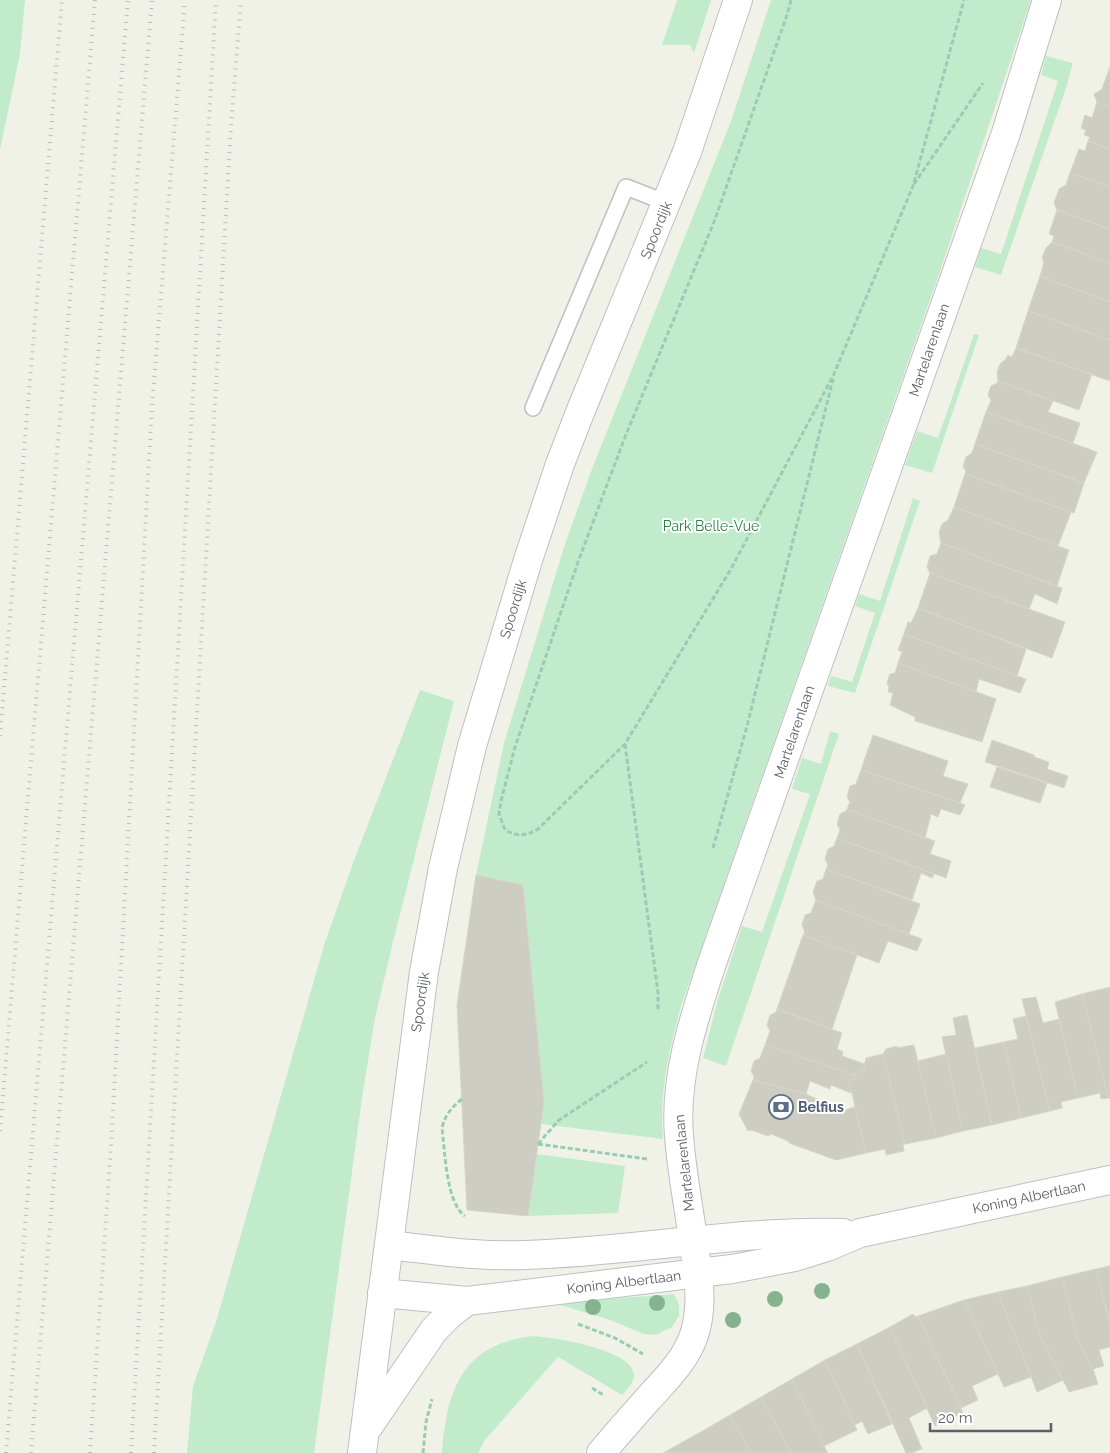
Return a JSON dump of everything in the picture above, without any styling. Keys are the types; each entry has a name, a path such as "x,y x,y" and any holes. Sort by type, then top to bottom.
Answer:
{"street":[{"name":"Spoordijk","path":"388,1245 436,900 472,746 504,634 560,464 687,152 738,0"},
{"name":"Martelarenlaan","path":"600,1453 674,1371 694,1335 700,1297 679,1136 678,1108 686,1052 702,995 1006,133 1047,0"},
{"name":"Koning Albertlaan","path":"382,1293 467,1301 732,1270 795,1257 860,1234 1110,1180"},
{"name":"Koning Albertlaan","path":"388,1245 477,1255 525,1255 786,1234 860,1234"},
{"path":"364,1442 388,1245"},
{"path":"364,1442 434,1330 467,1301"}],"lane":[{"path":"533,408 626,187 667,203"}],"path":[{"path":"791,0 714,222 624,438 578,562 515,746 501,801 500,814 505,830 512,835 522,836 531,834 625,744 731,569 834,374 913,186 964,0"},
{"path":"913,186 988,76"},
{"path":"747,726 834,374"},
{"path":"625,744 658,1008"},
{"path":"649,1061 559,1120 538,1144 683,1164"},
{"path":"462,1099 450,1110 444,1119 442,1128 451,1190 460,1213 467,1218"},
{"path":"570,1322 615,1338 674,1371"},
{"path":"423,1453 426,1422 433,1396"}],"green space":[{"path":"0,0 25,0 20,54 0,150"},
{"path":"677,0 711,0 694,53 690,45 662,45"},
{"name":"Park Belle-Vue","path":"771,0 1031,0 938,277 681,1006 666,1071 662,1104 663,1139 541,1124 544,1102 523,885 476,875 504,743 565,544 593,466 731,121"},
{"path":"1046,56 1073,63 1001,275 975,267 981,248 1001,254 1058,81 1041,75"},
{"path":"974,334 979,335 932,473 905,465 917,431 938,438"},
{"path":"913,498 920,501 855,693 828,686 831,676 852,682 875,613 855,606 859,594 880,601"},
{"path":"420,690 454,701 375,1018 362,1098 314,1453 187,1453 193,1386 216,1322 325,942 356,855"},
{"path":"830,731 839,734 726,1066 703,1058 718,999 742,926 762,932 810,794 792,789 802,758 821,764"},
{"path":"537,1154 625,1166 618,1213 528,1216"},
{"path":"674,1294 679,1305 679,1316 672,1327 656,1335 644,1334 610,1320 554,1303"},
{"path":"532,1336 573,1342 607,1351 630,1366 634,1375 633,1381 622,1395 558,1357 485,1440 478,1453 442,1453 448,1409 462,1374 474,1360 489,1349 508,1341"}],"building":[{"path":"1110,67 1110,107 1097,102 1094,94 1102,89"},
{"path":"1097,102 1110,107 1110,149 1088,141 1090,137 1084,135 1086,130 1081,128 1085,115 1092,118"},
{"path":"1088,141 1110,149 1110,187 1070,173 1079,149 1085,151"},
{"path":"1070,173 1110,187 1110,229 1057,210 1054,203 1059,189 1066,185"},
{"path":"1057,210 1110,229 1110,263 1052,242 1054,236 1049,234"},
{"path":"1052,242 1110,263 1110,302 1040,276 1044,263 1042,258 1046,248"},
{"path":"1040,276 1110,302 1110,340 1028,311"},
{"path":"1028,311 1110,340 1110,381 1016,348"},
{"path":"1016,348 1092,374 1079,410 998,381 997,372 1000,364 1008,355 1012,357"},
{"path":"998,381 1053,401 1048,412 1080,423 1073,443 986,412 991,400 988,395 991,386"},
{"path":"986,412 1097,452 1084,483 975,444"},
{"path":"975,444 1084,483 1074,513 965,474 963,466 966,457 972,453"},
{"path":"965,474 1071,512 1058,546 954,507"},
{"path":"954,507 1069,550 1057,586 941,543 939,533 942,524 948,520"},
{"path":"941,543 1062,588 1057,604 1035,594 1029,609 930,573 927,567 930,556 937,554"},
{"path":"930,573 1065,622 1052,658 918,608"},
{"path":"918,608 1026,649 1017,676 904,634 908,622 911,623"},
{"path":"904,634 1026,679 1020,693 979,679 976,692 898,663 902,652 898,650"},
{"path":"898,663 996,699 982,742 915,721 915,717 890,705 893,693 888,692 889,687 887,683 890,674 895,673"},
{"path":"873,735 948,761 943,776 968,784 960,803 861,770"},
{"path":"992,740 1049,762 1047,769 1068,776 1064,788 985,762"},
{"path":"997,767 1047,783 1040,803 990,787"},
{"path":"861,770 965,805 960,815 941,809 938,817 931,814 925,838 847,809 850,802 847,797 850,786 856,784"},
{"path":"847,809 935,841 930,854 951,861 946,878 837,838 840,830 837,824 840,814"},
{"path":"837,838 934,874 932,878 921,873 912,900 826,869 828,865 825,859 828,849 834,846"},
{"path":"826,869 920,904 909,934 816,900 813,892 817,881 823,879"},
{"path":"476,875 523,885 544,1102 528,1216 467,1210 457,1005"},
{"path":"816,900 922,939 917,951 888,941 879,963 803,935 805,932 802,925 805,915 811,913"},
{"path":"803,935 857,955 832,1029 777,1009"},
{"path":"1110,987 1110,1098 1108,1098 1082,994"},
{"path":"1082,994 1108,1098 1101,1099 1100,1093 1078,1098 1055,1002"},
{"path":"1036,997 1043,1023 1059,1019 1078,1098 1061,1102 1062,1108 1050,1111 1022,999"},
{"path":"777,1009 842,1033 837,1049 843,1052 842,1056 865,1064 863,1071 854,1073 854,1075 765,1045 770,1031 767,1025 770,1015 776,1012"},
{"path":"967,1015 992,1125 963,1131 942,1037 956,1035 953,1018"},
{"path":"1026,1016 1050,1111 1021,1118 1004,1042 1018,1039 1013,1019"},
{"path":"1004,1042 1021,1118 992,1125 975,1048"},
{"path":"765,1045 854,1075 855,1079 849,1081 851,1093 831,1085 830,1089 810,1081 806,1094 753,1080 754,1077 751,1071 754,1061 760,1058"},
{"path":"914,1045 936,1138 905,1144 883,1054 886,1049"},
{"path":"883,1054 905,1144 903,1145 904,1151 886,1155 885,1149 866,1153 849,1081 855,1079 854,1073 863,1071 866,1058"},
{"path":"946,1054 963,1131 936,1138 918,1061"},
{"path":"753,1080 806,1094 841,1111 855,1107 866,1153 836,1160 789,1143 771,1134 768,1136 751,1130 748,1131 739,1114"},
{"path":"1110,1266 1110,1324 1096,1269"},
{"path":"1096,1269 1110,1324 1110,1347 1099,1350 1104,1366 1093,1369 1078,1340 1062,1277"},
{"path":"1062,1277 1078,1340 1093,1369 1098,1384 1069,1392 1039,1333 1027,1286"},
{"path":"1027,1286 1039,1333 1063,1380 1037,1392 998,1292"},
{"path":"998,1292 1031,1377 1004,1387 964,1300"},
{"path":"964,1300 998,1374 972,1386 978,1400 961,1408 918,1316"},
{"path":"913,1314 916,1317 918,1316 963,1413 935,1426 890,1327"},
{"path":"890,1327 927,1408 909,1418 922,1449 911,1453 906,1453 857,1344"},
{"path":"857,1344 892,1424 868,1434 862,1421 855,1425 825,1360"},
{"path":"825,1360 857,1430 824,1446 792,1379"},
{"path":"792,1379 828,1453 791,1453 761,1397"},
{"path":"761,1397 791,1453 751,1453 730,1415"},
{"path":"730,1415 751,1453 663,1453 699,1433"}],"railway":[{"path":"0,736 62,0"},
{"path":"0,1131 95,0"},
{"path":"6,1453 128,0"},
{"path":"31,1453 152,0"},
{"path":"90,1453 111,1146 152,406 185,0"},
{"path":"131,1453 216,0"},
{"path":"154,1453 231,126 241,0"}],"place":[{"name":"Belfius","path":"781,1107"}]}
